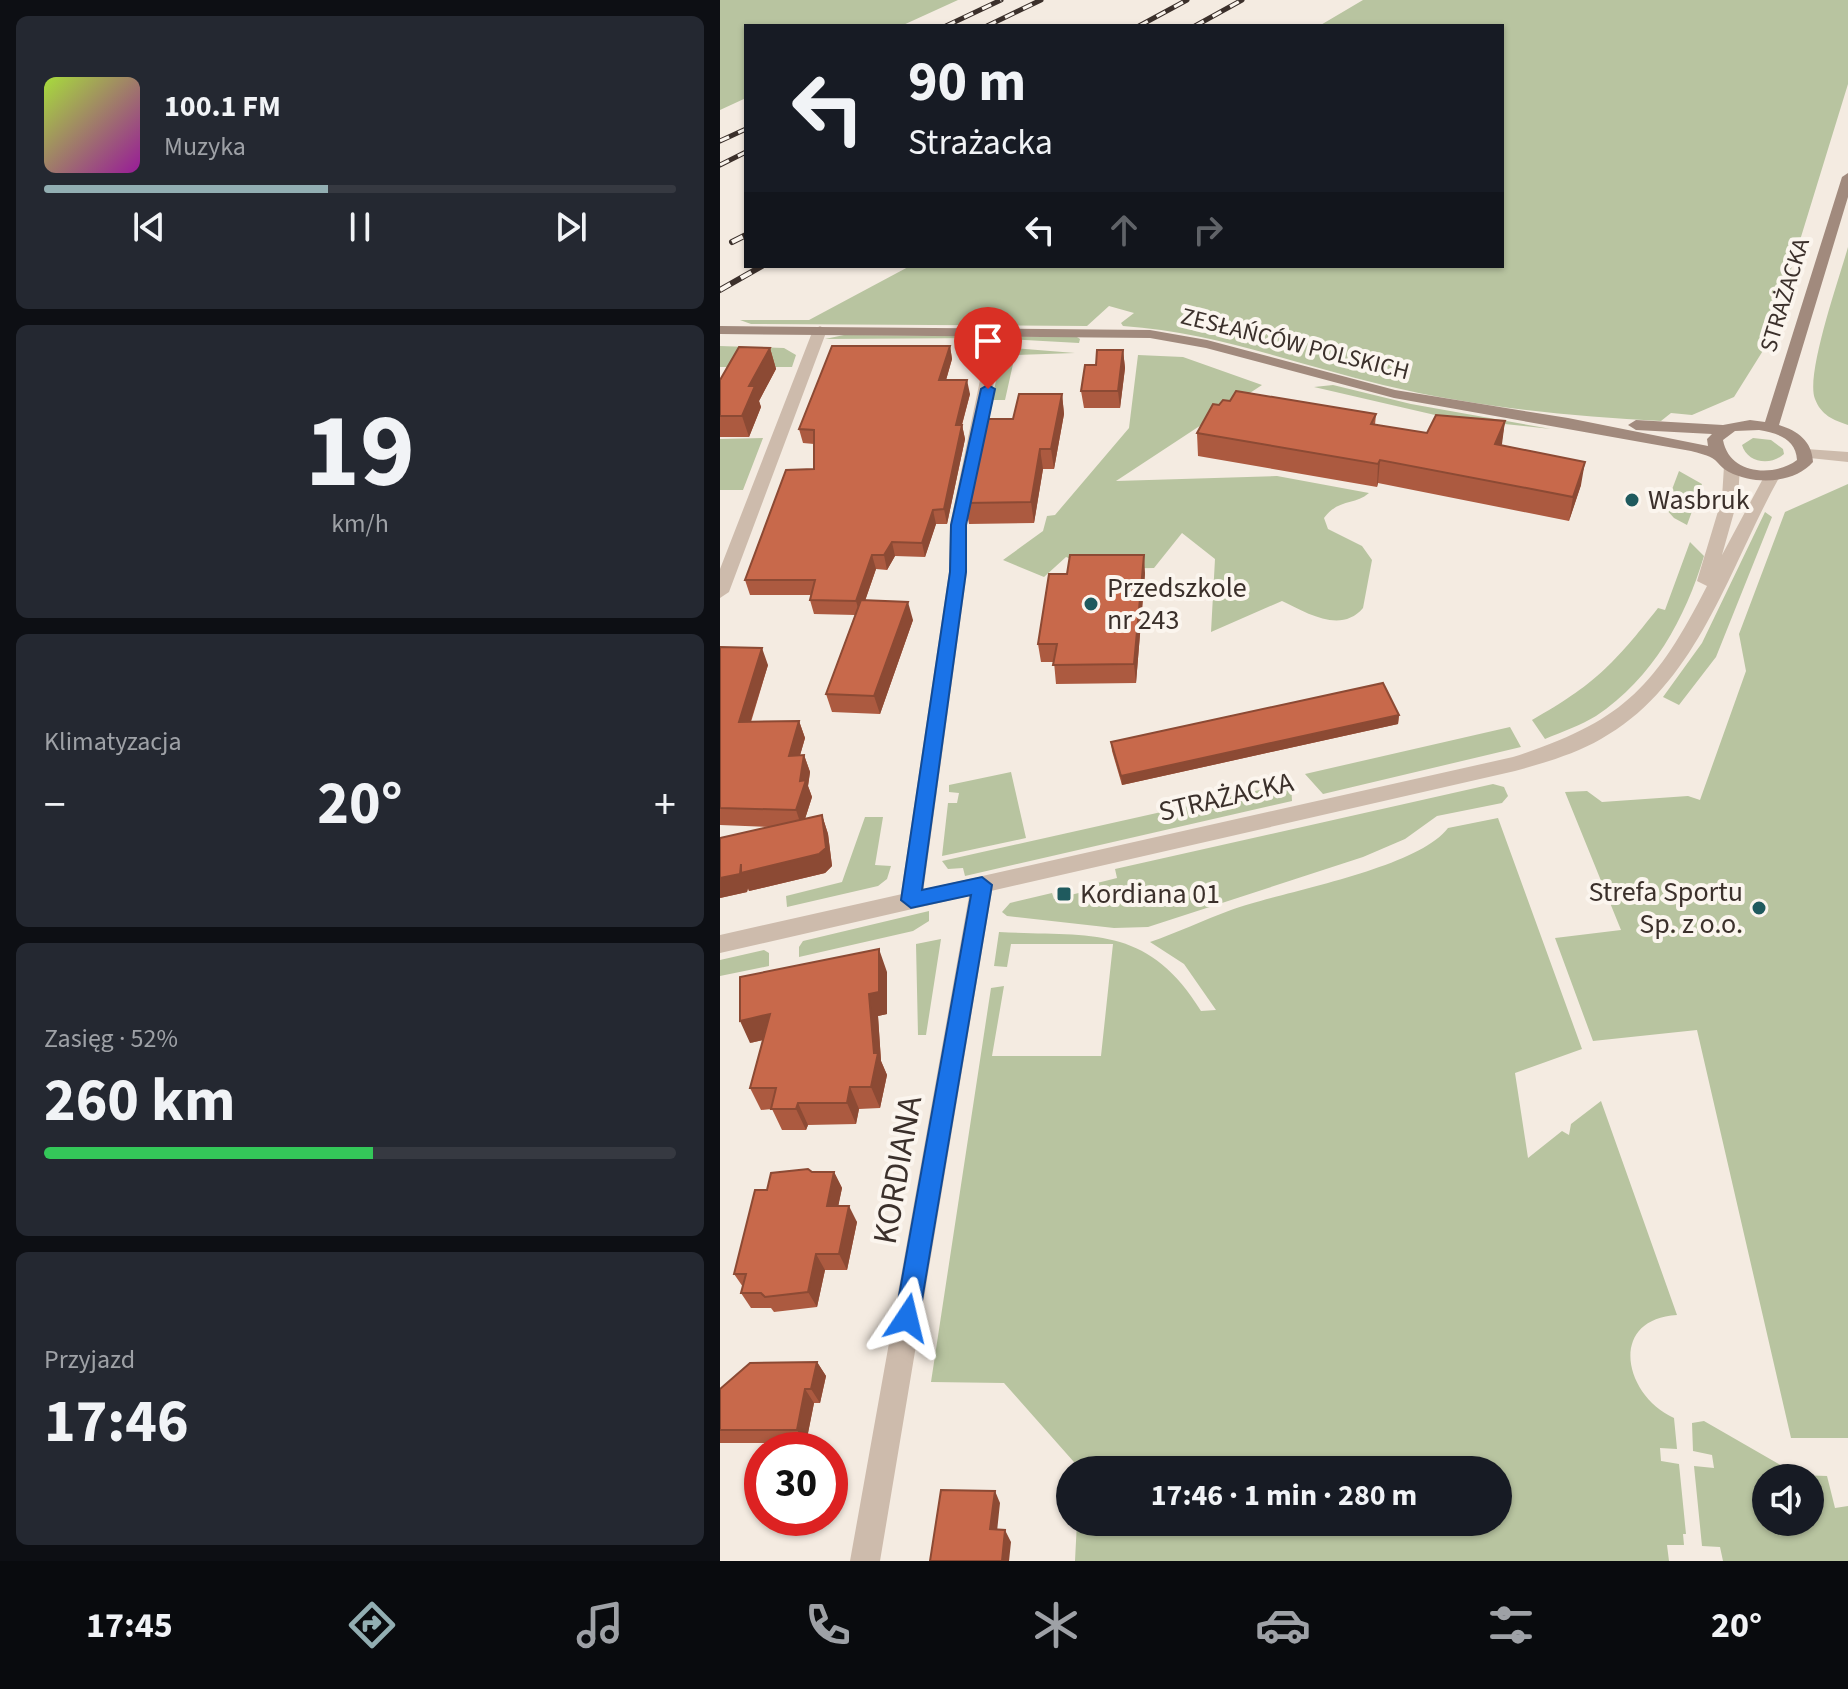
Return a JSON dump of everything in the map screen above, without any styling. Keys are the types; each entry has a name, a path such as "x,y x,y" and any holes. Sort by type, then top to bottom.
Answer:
{"main road":[{"name":"STRAŻACKA","path":"1771,427 1848,177"},
{"name":"ZESŁAŃCÓW POLSKICH","path":"720,330 1096,332 1169,336 1394,394 1694,447 1772,476"},
{"name":"ZESŁAŃCÓW POLSKICH","path":"1568,423 1724,430 1740,425 1771,427"},
{"path":"1771,427 1796,439 1806,454 1805,462 1796,470 1772,476"},
{"path":"1724,430 1715,439 1725,461"}],"street":[{"path":"720,592 820,330"},
{"path":"911,900 958,572 958,525 993,351"},
{"path":"1806,454 1848,457"},
{"name":"STRAŻACKA","path":"1694,624 1730,498 1725,461"},
{"name":"STRAŻACKA","path":"720,944 1515,764 1596,734 1633,709 1659,683 1694,624 1772,476"},
{"name":"KORDIANA","path":"865,1561 982,885"}],"green space":[{"path":"720,0 958,0 905,24 744,24 744,99 720,110"},
{"path":"1363,0 1848,0 1848,84 1769,341 1734,397 1692,415 1671,413 1661,421 1487,405 1383,385 1222,342 1123,326 1121,323 1134,313 1109,306 1087,326 751,324 740,320 809,320 906,268 1504,268 1504,24 1322,24"},
{"path":"1848,247 1848,425 1824,413 1815,399 1813,387 1819,348"},
{"path":"844,335 1080,339 1079,343 987,338 825,339"},
{"path":"720,346 784,348 796,355 792,367 720,367"},
{"path":"1000,347 1075,353 1015,355 1005,400 992,400 1001,356 996,356"},
{"path":"1138,355 1183,357 1262,385 1116,481 1277,476 1369,493 1335,507 1324,518 1328,529 1362,546 1372,560 1363,608 1354,616 1345,620 1324,619 1282,601 1211,632 1215,559 1182,533 1154,568 1097,569 1066,557 1044,577 1003,560 1043,531 1047,516 1055,515 1129,428"},
{"path":"1333,385 1411,404 1551,429 1448,418 1314,387"},
{"path":"763,438 743,490 720,490 720,439"},
{"path":"1753,438 1771,440 1783,449 1784,454 1773,460 1754,459 1742,445"},
{"path":"1679,471 1702,484 1687,525 1674,518 1665,508"},
{"name":"Strefa Sportu Sp. z o.o.","path":"1848,484 1848,1438 1791,1438 1697,1030 1593,1041 1555,938 1621,930 1565,792 1587,791 1602,802 1688,796 1700,800 1746,671 1739,634 1785,512"},
{"path":"1765,512 1772,517 1716,657 1679,705 1663,697 1702,643"},
{"path":"1690,542 1704,556 1677,624 1650,665 1616,701 1596,716 1545,739 1532,720 1588,684 1615,659 1658,608 1665,610"},
{"path":"1510,727 1521,747 1323,794 1305,774"},
{"path":"1011,772 1026,838 942,856 948,803 957,803 959,793 949,792 949,785"},
{"path":"1291,783 1292,801 965,876 963,868 948,869 942,861"},
{"path":"1493,784 1504,787 1508,796 1502,803 1437,816 1405,839 1363,857 1148,927 1114,928 1007,916 1002,912 1010,903 1052,893 1054,899 1091,890 1089,885 1117,878 1115,869"},
{"path":"865,817 883,817 875,865 891,866 887,879 878,886 787,907 786,896 842,882"},
{"path":"1498,818 1582,1049 1515,1073 1528,1158 1562,1131 1569,1135 1571,1124 1601,1101 1677,1315 1655,1320 1640,1330 1632,1343 1630,1359 1643,1393 1674,1418 1677,1449 1660,1448 1661,1461 1679,1464 1686,1534 1683,1534 1684,1545 1667,1545 1669,1561 1075,1561 1076,1536 1512,1536 1512,1456 1069,1456 1004,1383 931,1382 991,988 1004,986 992,1056 1101,1056 1113,944 1011,944 1007,967 994,966 999,932 1114,940 1159,962 1181,983 1201,1011 1216,1010 1184,964 1150,942 1231,910 1380,867 1432,843 1448,828"},
{"path":"929,911 929,921 913,931 799,957 799,947 803,941"},
{"path":"941,939 926,1035 918,1035 916,944"},
{"path":"764,950 769,953 769,966 720,976 720,960"},
{"path":"1704,1421 1779,1464 1752,1464 1752,1536 1824,1536 1824,1476 1827,1476 1835,1508 1848,1506 1848,1561 1723,1561 1720,1547 1702,1546 1694,1466 1714,1468 1712,1455 1693,1451 1692,1423"}],"building":[{"path":"832,346 950,346 939,380 967,380 956,425 962,425 944,509 933,510 922,543 892,542 884,555 872,555 856,601 810,600 815,580 745,580 786,470 814,469 814,430 799,429"},
{"path":"739,347 770,348 749,386 755,386 742,416 720,416 720,380"},
{"path":"1097,350 1123,350 1118,391 1081,391 1085,365 1096,365"},
{"path":"1236,391 1376,414 1371,424 1427,433 1436,415 1505,421 1495,444 1585,462 1573,497 1380,460 1378,464 1197,433 1213,404 1230,401"},
{"path":"1019,394 1062,394 1051,449 1040,449 1031,502 965,503 982,419 1013,419"},
{"path":"1070,555 1144,555 1134,664 1053,665 1057,644 1038,644 1049,574 1067,574"},
{"path":"861,600 908,602 874,696 826,694"},
{"path":"720,647 762,648 739,722 799,721 789,756 804,755 800,781 806,780 796,810 720,808"},
{"path":"1383,683 1399,715 1121,776 1111,742"},
{"path":"822,815 826,848 819,854 741,873 741,864 740,874 720,878 720,838"},
{"path":"879,949 879,992 869,994 874,1053 878,1053 871,1087 850,1087 847,1103 798,1103 796,1109 771,1109 776,1088 750,1088 770,1014 740,1021 740,977"},
{"path":"808,1169 812,1172 834,1172 827,1206 849,1206 839,1254 816,1254 808,1292 765,1297 761,1293 741,1293 746,1274 734,1274 755,1190 767,1190 771,1173"},
{"path":"817,1362 811,1389 805,1389 797,1430 720,1430 720,1389 750,1363"},
{"path":"941,1490 995,1491 990,1529 1005,1530 1002,1561 930,1561"}],"railway":[{"path":"950,24 1001,0"},
{"path":"991,24 1041,0"},
{"path":"1143,24 1187,0"},
{"path":"1199,24 1242,0"},
{"path":"720,141 744,130"},
{"path":"720,165 744,153"},
{"path":"732,242 744,236"},
{"path":"720,290 758,268"}],"place":[{"name":"Wasbruk","path":"1632,500"},
{"name":"Przedszkole nr 243","path":"1091,604"},
{"name":"Kordiana 01","path":"1064,894"},
{"name":"Strefa Sportu Sp. z o.o.","path":"1759,908"}],"route":[{"path":"907,1318 982,885 911,900 958,572 958,525 988,389"}]}
